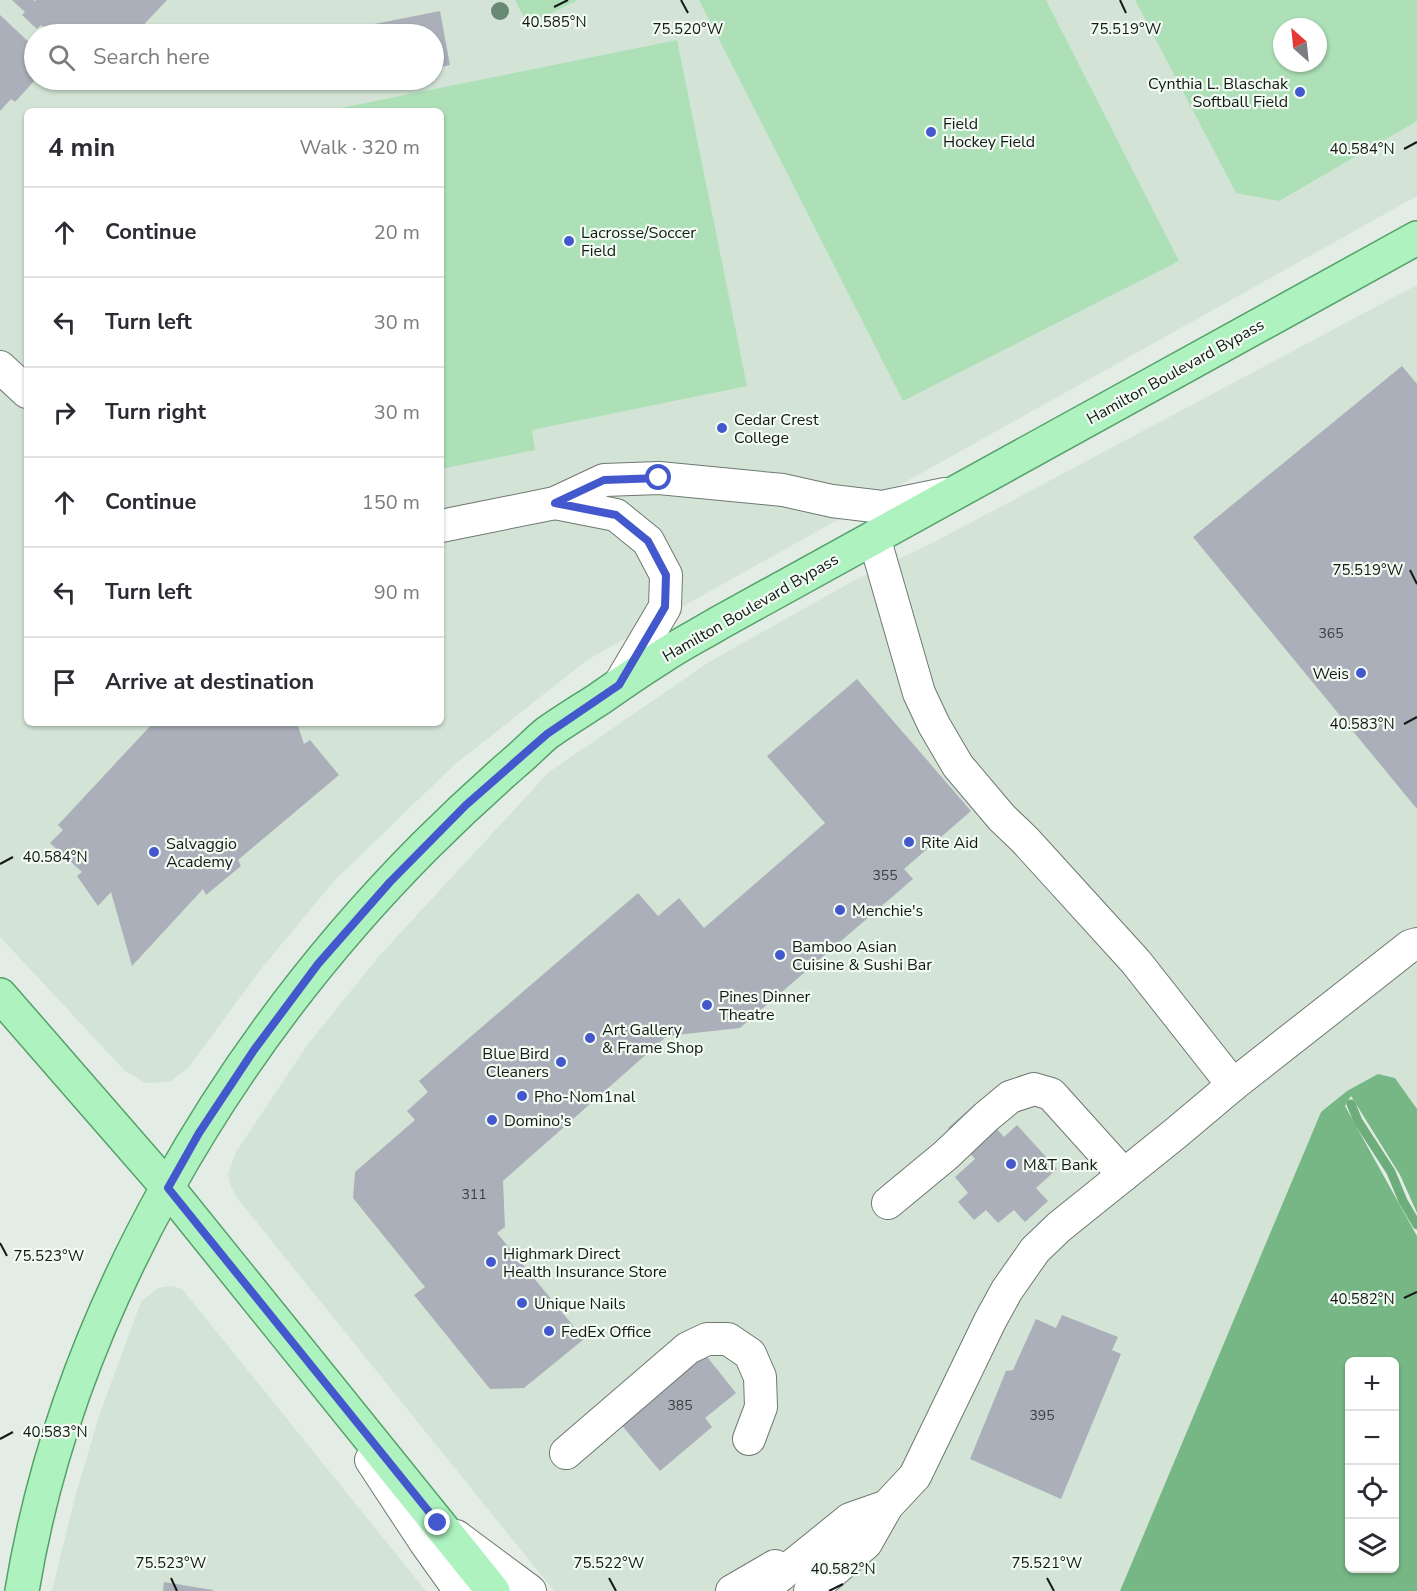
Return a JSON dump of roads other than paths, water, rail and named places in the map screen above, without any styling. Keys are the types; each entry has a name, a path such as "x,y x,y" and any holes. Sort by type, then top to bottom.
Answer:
{"main road":[{"name":"Hamilton Boulevard Bypass","path":"22,1591 29,1551 48,1474 86,1359 124,1272 199,1133 254,1050 318,964 390,882 466,805 547,734 660,658 874,537 1417,238"},
{"path":"0,995 168,1188 493,1591"}],"lane":[{"path":"0,367 24,389"},
{"path":"444,525 555,503 604,480 659,478 783,490 832,501 882,507 956,492"},
{"path":"555,503 616,515 648,541 666,575 665,607 619,685"},
{"path":"874,537 920,693 934,725 958,766 1002,818 1025,840 1136,962 1233,1085"},
{"path":"760,1591 858,1531 887,1506 915,1476 990,1321 1007,1290 1035,1250 1059,1227 1233,1085 1410,946 1417,944"},
{"path":"888,1203 946,1155 1010,1097 1034,1089 1051,1094 1124,1175"},
{"path":"566,1453 688,1348 707,1339 728,1339 750,1354 760,1377 761,1407 749,1439"},
{"path":"294,1344 460,1591"},
{"path":"438,1523 530,1591"},
{"path":"732,1591 858,1531"},
{"path":"810,1591 858,1531"},
{"path":"820,1591 858,1531"}],"waterway":[{"path":"1351,1104 1358,1121 1391,1172 1403,1201 1417,1225"}],"place":[{"name":"Cynthia L. Blaschak Softball Field","path":"1300,92"},
{"name":"Field Hockey Field","path":"931,132"},
{"name":"Lacrosse/Soccer Field","path":"569,241"},
{"name":"Cedar Crest College","path":"722,428"},
{"name":"Weis","path":"1361,673"},
{"name":"Rite Aid","path":"909,842"},
{"name":"Salvaggio Academy","path":"154,852"},
{"name":"Menchie's","path":"840,910"},
{"name":"Bamboo Asian Cuisine & Sushi Bar","path":"780,955"},
{"name":"Pines Dinner Theatre","path":"707,1005"},
{"name":"Art Gallery & Frame Shop","path":"590,1038"},
{"name":"Blue Bird Cleaners","path":"561,1062"},
{"name":"Pho-Nom1nal","path":"522,1096"},
{"name":"Domino's","path":"492,1120"},
{"name":"M&T Bank","path":"1011,1164"},
{"name":"Highmark Direct Health Insurance Store","path":"491,1262"},
{"name":"Unique Nails","path":"522,1303"},
{"name":"FedEx Office","path":"549,1331"}]}
